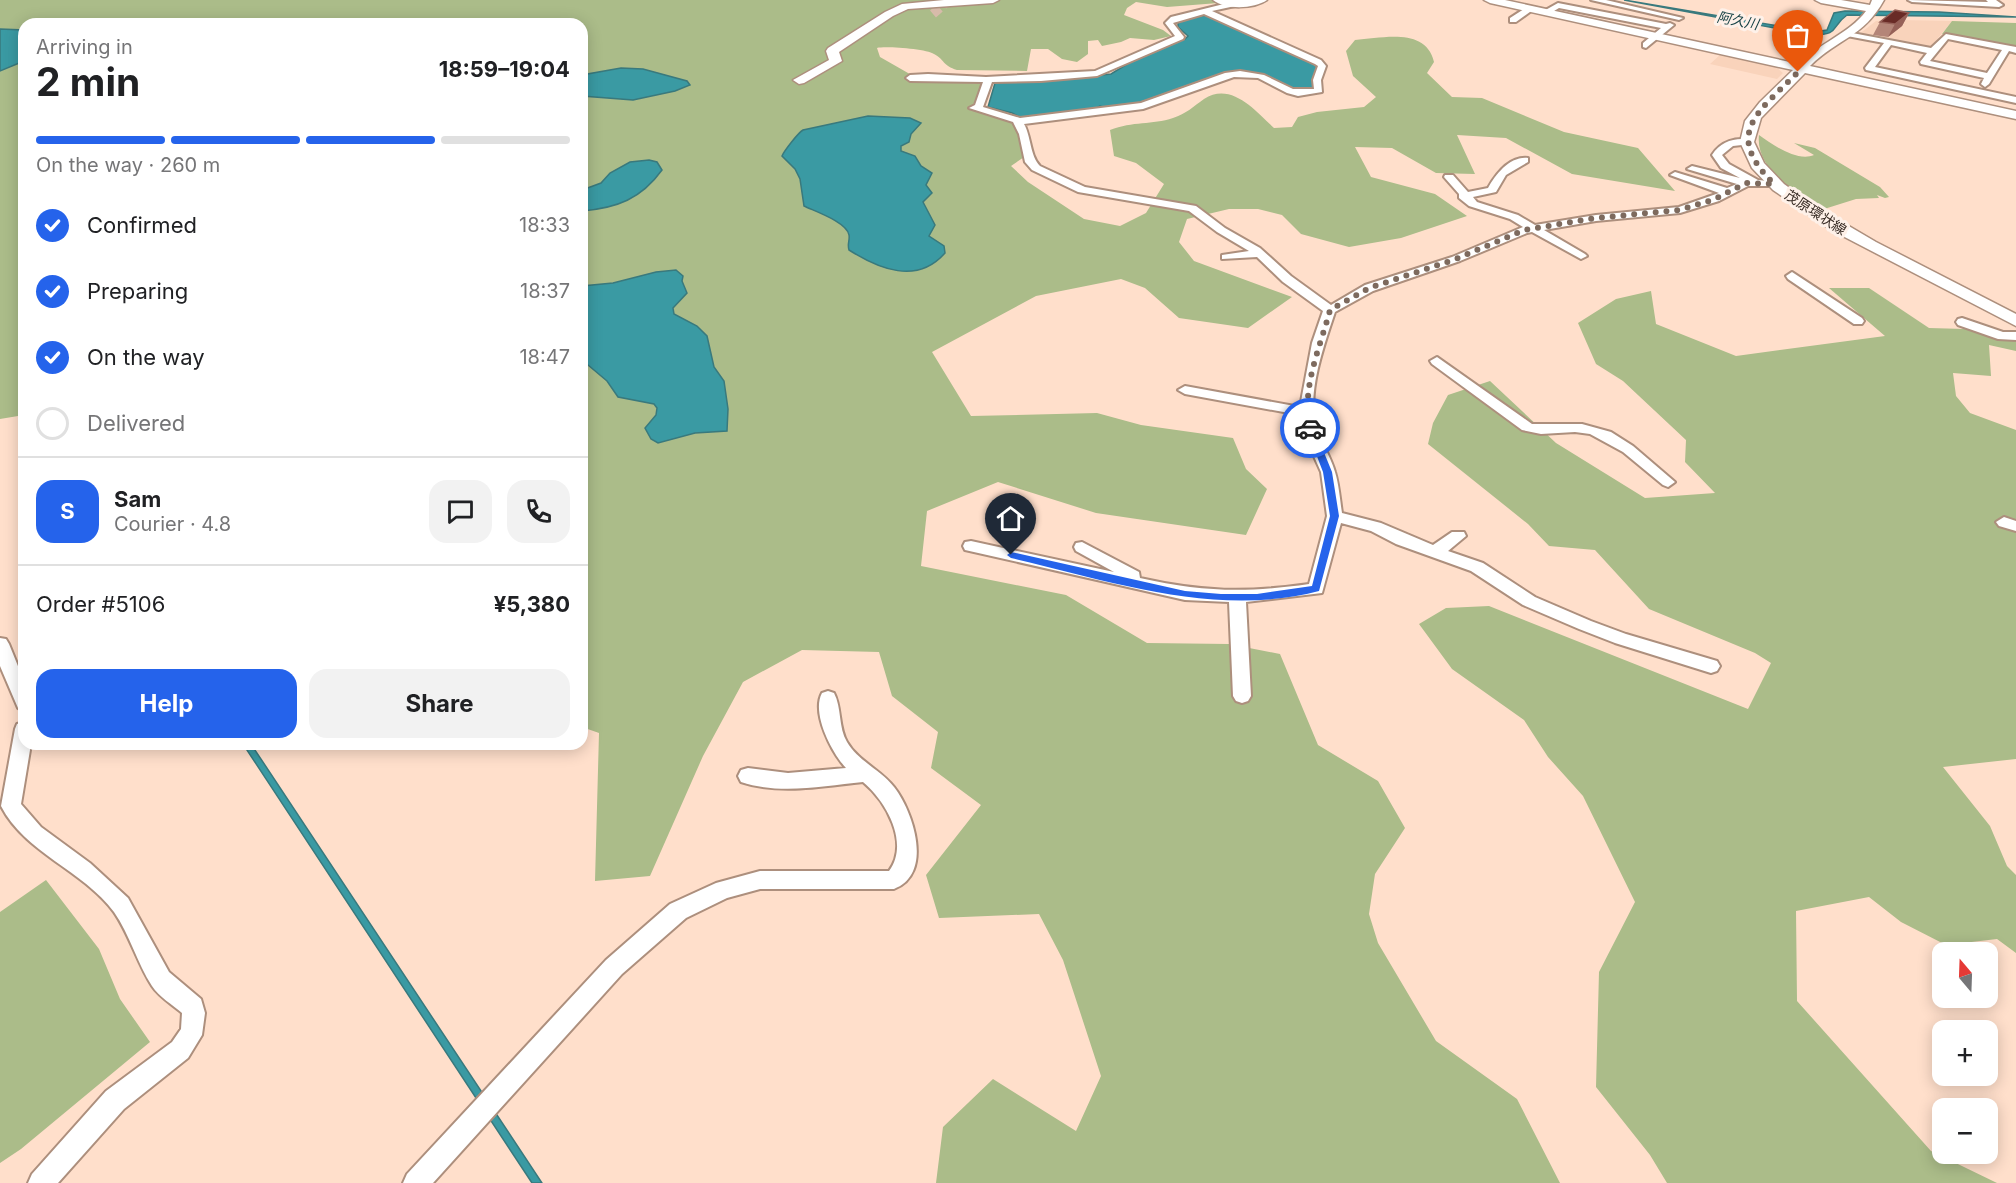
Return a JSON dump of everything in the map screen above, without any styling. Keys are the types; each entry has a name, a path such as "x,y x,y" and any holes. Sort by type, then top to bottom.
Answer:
{"street":[{"path":"799,80 836,61 832,51 898,8 919,3 993,0"},
{"path":"1219,0 1232,4"},
{"path":"910,78 988,80 1041,78 1104,71 1180,37 1170,23 1174,19 1232,4 1261,0"},
{"path":"1490,0 2016,115"},
{"path":"1595,0 1680,16 1646,45"},
{"path":"1821,0 1873,10"},
{"path":"1912,0 1999,5 1990,0"},
{"path":"1546,12 1558,5 1638,23 1668,27"},
{"path":"1513,20 1530,9"},
{"path":"1750,183 1725,166 1717,155 1720,150 1731,143 1748,142 1750,123 1816,53 1850,34 1873,10"},
{"path":"988,80 976,108 1012,116 1020,121 1143,106 1228,75 1242,73 1260,77 1293,93 1319,90 1317,80 1322,66 1318,62 1205,11"},
{"path":"1850,34 1932,51"},
{"path":"1972,105 1989,76 2011,49 1946,36 1924,62 1989,76"},
{"path":"1889,42 1869,68 2016,100"},
{"path":"1020,121 1029,146 1030,162 1036,168 1082,190 1191,208 1259,253 1287,279 1330,310"},
{"name":"茂原環状線","path":"1748,142 1756,162 1774,184 1804,207 2016,321"},
{"path":"1463,196 1492,190 1502,173 1524,160"},
{"path":"1692,169 1750,183 1774,184"},
{"path":"1675,175 1728,192"},
{"path":"1449,177 1463,196 1473,204 1508,215 1581,256"},
{"path":"971,546 1185,594 1237,597 1316,589 1335,516 1328,472 1311,434 1306,412 1318,343 1330,310 1369,288 1456,259 1533,228 1596,218 1680,210 1715,199 1750,183"},
{"path":"1660,203 1673,205 1715,199"},
{"path":"1226,257 1259,253"},
{"path":"1792,276 1858,321"},
{"path":"1962,322 2002,336 2016,336"},
{"path":"1437,361 1527,427 1538,430 1582,428 1594,430 1623,446 1668,482"},
{"path":"1185,390 1306,412"},
{"path":"1335,516 1376,527 1477,567 1529,601 1585,625 1631,643 1711,666"},
{"path":"1435,552 1458,536"},
{"path":"1082,547 1155,587"},
{"path":"1237,597 1242,696"},
{"path":"0,644 18,688"},
{"path":"416,1183 614,967 678,910 723,890 760,880 894,880 906,862 908,849 890,796 855,765 840,746 832,728 828,698"},
{"path":"20,750 11,806 34,833 83,869 121,905 141,938 161,980 193,1007 195,1018 195,1028 184,1045 115,1100 41,1183"},
{"path":"748,776 788,781 865,774"}],"shaded area":[{"path":"1876,21 1952,21 1930,48 1858,35"},
{"path":"1721,54 1775,66 1783,73 1777,79 1710,64"}],"green space":[{"path":"0,0 1257,0 1167,7 1136,2 1127,8 1124,15 1163,30 1171,36 1154,40 1130,38 1102,46 1098,40 1088,41 1088,54 1077,62 1062,59 1048,49 1031,49 1027,71 957,70 949,67 930,52 906,48 877,48 880,57 922,81 984,81 974,110 1017,121 1027,155 1011,166 1028,182 1084,219 1120,226 1146,213 1164,184 1136,163 1114,156 1110,130 1173,118 1214,94 1224,94 1242,100 1274,128 1292,127 1298,117 1317,112 1364,107 1376,97 1353,76 1346,51 1355,40 1390,37 1413,39 1429,51 1434,62 1427,73 1452,97 1482,98 1564,132 1638,148 1675,191 1572,174 1506,138 1457,135 1475,174 1436,173 1392,148 1355,147 1371,177 1435,194 1467,216 1401,238 1349,247 1301,234 1282,215 1258,209 1229,209 1187,219 1179,242 1194,261 1292,297 1248,328 1179,318 1145,288 1121,279 1036,296 932,352 971,416 1097,413 1141,425 1233,438 1246,469 1267,489 1246,535 1096,513 998,482 927,511 921,566 1066,595 1147,643 1229,644 1280,654 1318,745 1378,781 1405,828 1375,874 1369,914 1378,943 1436,1041 1517,1099 1560,1183 936,1183 943,1127 993,1079 1076,1131 1101,1076 1063,960 1039,914 939,918 926,875 981,805 931,768 938,732 892,696 879,652 802,650 743,682 703,756 650,876 595,881 599,733 588,729 588,18 18,18 18,416 0,419"},
{"path":"1952,21 2016,23 2016,48 1942,34"},
{"path":"1759,135 1785,151 1800,156 1814,155 1794,143 1815,148 1880,187 1889,197 1877,195 1879,198 1856,199 1821,210 1789,188 1770,169 1759,147"},
{"path":"1829,288 1869,288 1929,328 1965,329 2016,338 2016,351 1989,345 1991,376 1953,373 1956,396 1970,413 2016,430 2016,759 1943,767 1990,826 2007,866 2016,875 2016,953 1997,939 1940,942 1901,922 1869,897 1796,911 1797,1001 1932,1151 1932,1164 1958,1164 1997,1183 1667,1183 1650,1155 1596,1087 1599,972 1635,902 1583,796 1548,757 1524,720 1452,669 1419,624 1446,608 1489,606 1748,709 1771,663 1755,653 1649,609 1595,550 1549,546 1528,524 1428,444 1433,423 1448,395 1490,381 1556,443 1645,498 1715,493 1685,462 1686,440 1623,381 1596,364 1578,323 1616,299 1651,291 1656,324 1736,356 1885,336"},
{"path":"46,880 99,949 120,999 150,1042 21,1149 0,1163 0,912"}],"water":[{"name":"阿久川","path":"1624,0 1814,32 1827,30 1834,13 1845,11 1939,12 2016,17 1847,15 1831,32 1812,35"},
{"path":"1206,15 1322,66 1314,91 1294,92 1267,77 1243,72 1145,103 1107,108 1100,106 1092,110 1022,118 988,107 995,83 1111,74 1137,58 1185,39 1188,36 1178,27 1178,23"},
{"path":"0,29 18,30 18,64 0,71"},
{"path":"621,68 643,69 687,81 690,85 675,91 633,100 588,96 588,74"},
{"path":"868,116 910,118 921,123 911,134 909,142 901,146 901,151 915,156 921,166 932,173 926,185 932,193 923,202 935,225 929,236 944,246 945,253 934,263 922,269 898,271 885,268 849,250 849,235 843,226 804,206 800,179 795,169 782,156 803,130"},
{"path":"649,160 657,162 662,170 637,195 617,204 588,210 588,188 601,183 610,173 630,162"},
{"path":"676,270 683,276 682,281 687,293 673,308 674,314 697,326 707,336 714,367 724,381 728,409 727,431 695,433 658,443 651,439 645,428 656,415 657,408 654,404 618,397 607,381 588,365 588,285 613,283 656,272"},
{"path":"247,750 255,750 542,1183 532,1183"}],"building":[{"path":"1895,10 1909,13 1895,24 1880,22"}],"tunnel":[{"path":"933,14 949,0"}],"way so far":[{"path":"1310,428 1306,412 1307,398 1318,343 1330,310 1369,288 1456,259 1524,230 1596,218 1680,210 1715,199 1746,183 1774,184 1752,155 1748,142 1748,131 1750,123 1798,72"}],"route":[{"path":"1011,555 1185,594 1221,598 1257,597 1316,589 1335,516 1328,472 1310,428"}]}
